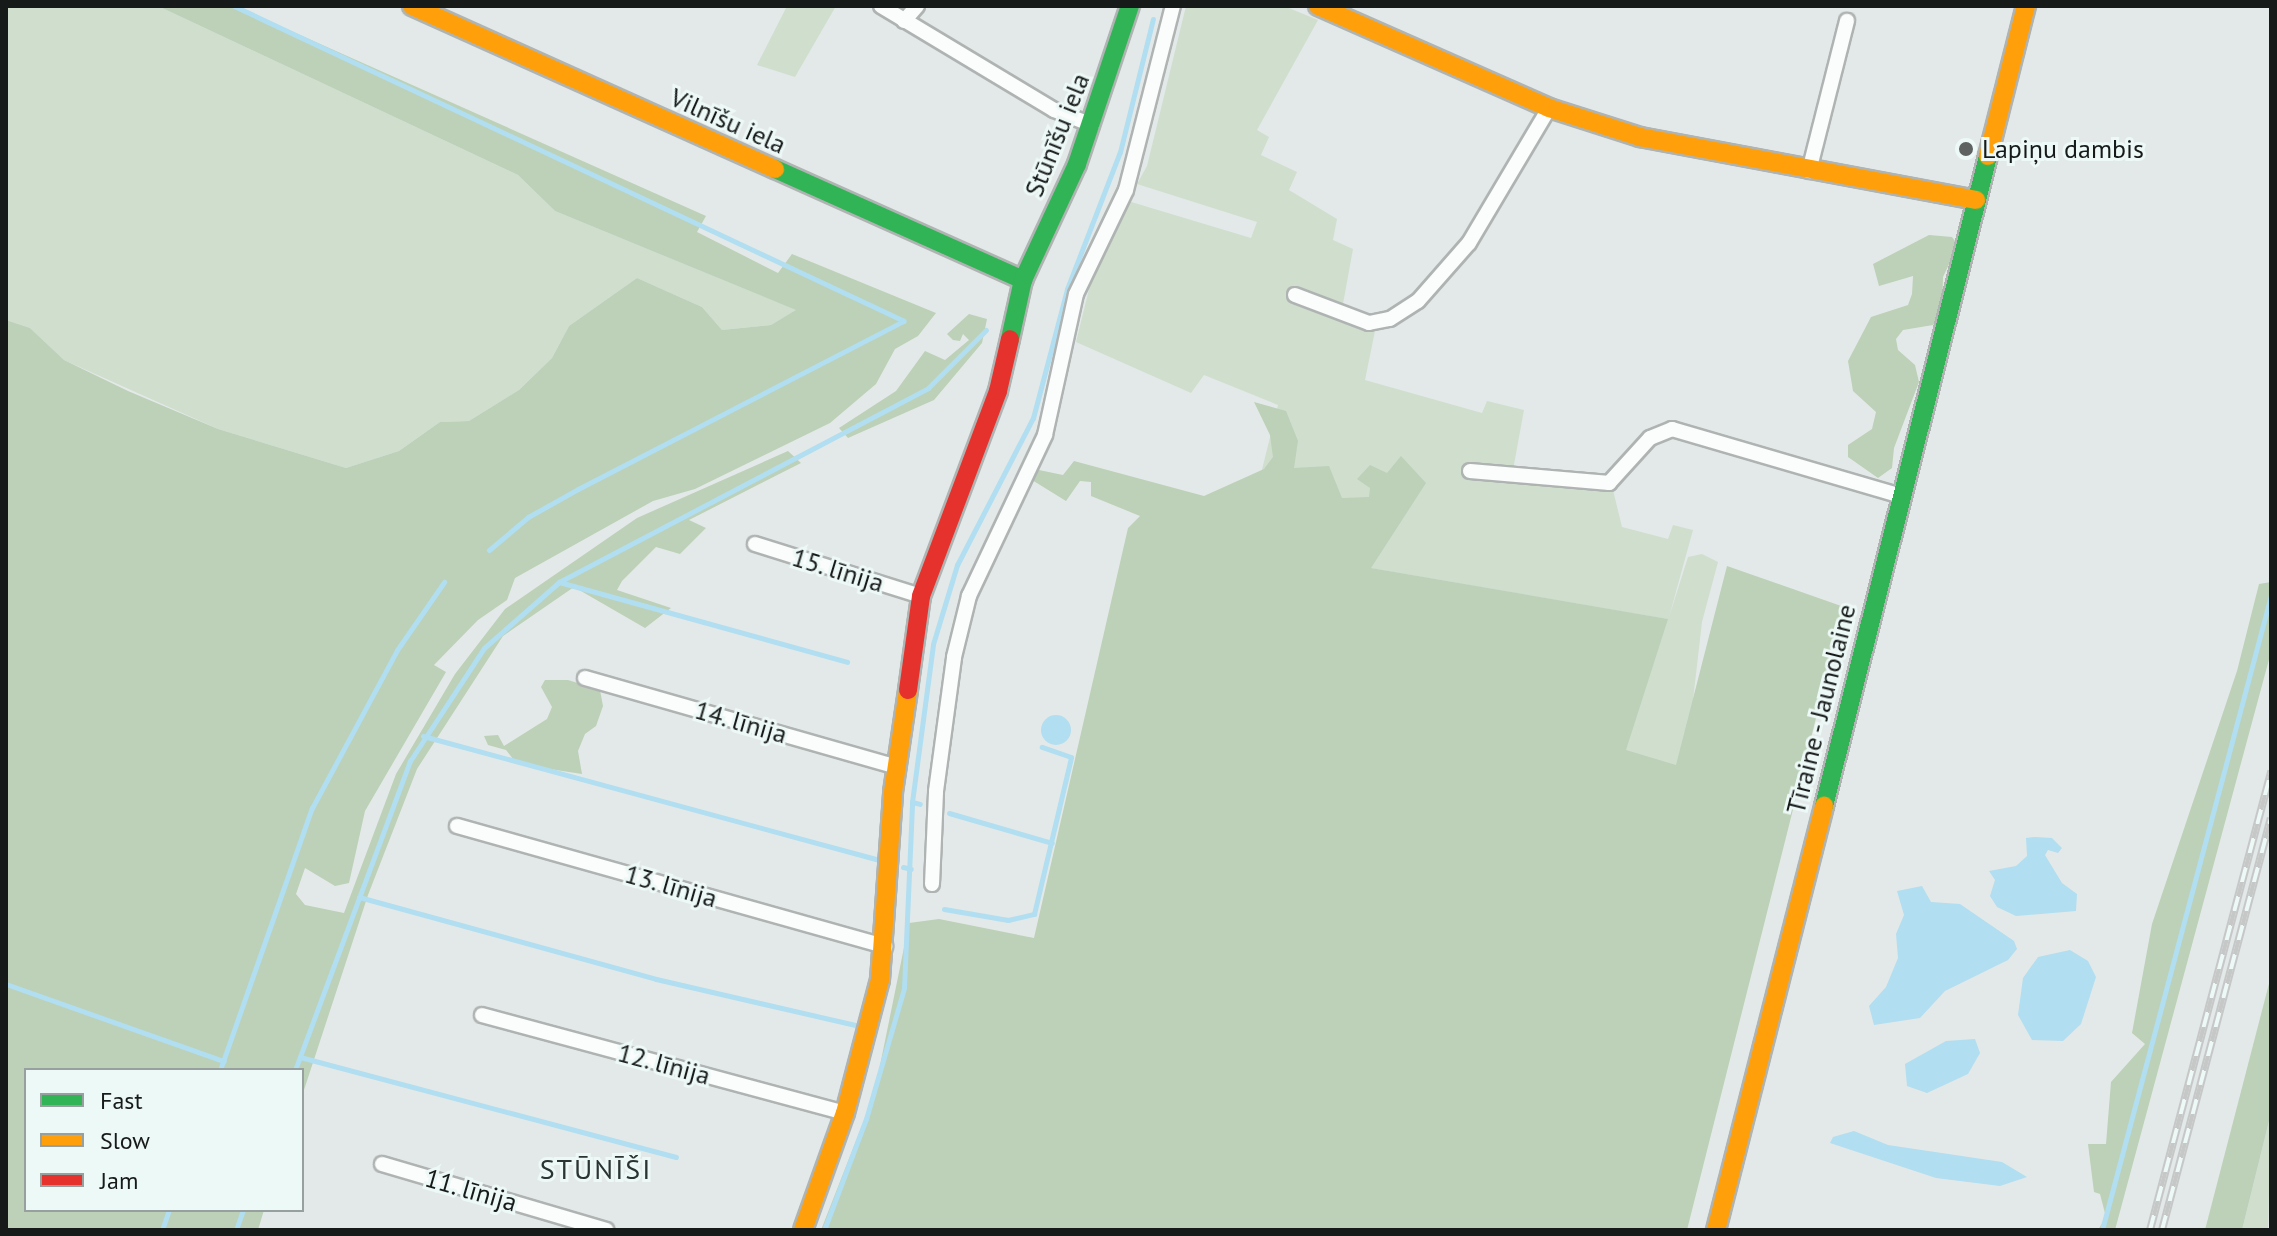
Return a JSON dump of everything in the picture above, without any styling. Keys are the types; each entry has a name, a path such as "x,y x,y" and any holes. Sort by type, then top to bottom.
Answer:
{"street":[{"name":"Vilnīšu iela","path":"412,6 1023,280"},
{"path":"881,6 1054,110 1092,125"},
{"path":"904,21 917,6"},
{"name":"Stūnīšu iela","path":"803,1230 845,1113 873,1018 885,946 897,767 921,596 998,391 1023,280 1092,125 1130,6"},
{"path":"932,884 942,747 954,657 969,596 1045,435 1076,294 1126,190 1173,6"},
{"path":"1318,6 1549,108 1640,137 1976,200"},
{"name":"Tīraine - Jaunolaine","path":"1716,1230 2026,6"},
{"path":"1809,171 1847,21"},
{"path":"1295,295 1369,323 1390,319 1418,301 1469,243 1549,108"},
{"path":"1470,471 1609,483 1650,438 1672,429 1901,496"},
{"name":"15. līnija","path":"755,544 921,596"},
{"name":"14. līnija","path":"585,678 897,767"},
{"name":"13. līnija","path":"457,826 885,946"},
{"name":"12. līnija","path":"482,1015 845,1113"},
{"name":"11. līnija","path":"382,1164 606,1230"}],"green space":[{"path":"6,6 158,6 518,175 555,211 797,310 771,325 722,330 702,307 637,278 569,326 552,358 519,390 469,421 440,422 399,451 346,468 218,429 64,360 30,328 6,320"},
{"path":"158,6 235,6 706,216 697,232 778,273 792,254 936,313 918,336 895,349 876,384 830,423 695,489 653,501 515,578 507,600 478,620 434,665 446,672 365,811 349,883 335,886 305,868 296,894 305,905 344,913 396,774 455,674 505,609 637,518 788,451 801,463 689,520 706,528 680,554 656,547 622,581 617,590 671,608 645,628 574,587 503,636 417,769 368,895 304,1090 304,1068 24,1068 24,1212 263,1212 258,1230 6,1230 6,320 30,328 64,360 128,391 218,429 346,468 399,451 440,422 469,421 519,390 552,358 569,326 637,278 702,307 722,330 771,325 796,310 555,211 518,175"},
{"path":"787,6 836,6 795,77 757,65"},
{"path":"1186,6 1284,6 1318,20 1257,130 1269,137 1261,155 1297,172 1289,190 1337,219 1333,240 1353,249 1343,304 1297,287 1290,299 1349,324 1376,326 1365,380 1482,413 1487,401 1524,410 1511,481 1613,490 1622,527 1668,539 1673,525 1693,530 1669,617 1688,557 1702,554 1718,562 1702,622 1689,735 1676,771 1626,763 1625,747 1667,619 1370,568 1249,522 1278,405 1204,375 1191,393 1076,342 1092,277 1128,201 1251,238 1257,222 1137,184 1147,166"},
{"path":"1929,235 1952,237 1958,245 1943,277 1942,317 1933,325 1903,330 1896,339 1898,350 1915,365 1919,382 1894,448 1892,468 1878,478 1848,457 1848,445 1872,429 1876,412 1853,391 1848,361 1871,317 1908,305 1912,294 1913,276 1879,286 1873,264"},
{"path":"969,314 987,319 982,343 934,400 848,438 839,428 896,391 925,351 945,360 969,340 963,334 960,341 953,340 947,334"},
{"path":"1254,402 1286,411 1298,441 1294,468 1329,466 1342,498 1369,497 1370,488 1357,479 1370,465 1387,473 1401,456 1426,483 1371,568 1668,619 1626,750 1676,765 1727,566 1844,607 1687,1230 821,1230 874,1095 909,923 939,919 1034,938 1128,528 1140,516 1091,496 1091,482 1080,481 1066,501 1032,480 1039,470 1063,475 1074,461 1204,496 1264,469 1273,457 1270,435"},
{"path":"2271,582 2271,652 2115,1230 2098,1230 2106,1217 2100,1194 2094,1192 2088,1144 2106,1144 2111,1082 2145,1044 2132,1033 2152,924 2237,671 2259,584"},
{"path":"545,680 568,680 600,690 603,706 596,726 585,734 578,751 582,774 517,764 506,750 488,745 484,736 498,735 504,746 547,719 552,707 541,687"},
{"path":"2271,976 2271,1113 2242,1230 2205,1230"},
{"path":"2271,1113 2268,1230 2242,1230"}],"water":[{"path":"1056,715 1067,719 1071,730 1067,741 1056,745 1045,741 1041,730 1045,719"},
{"path":"2026,838 2052,838 2062,848 2058,853 2048,850 2045,855 2062,883 2077,894 2076,911 2016,916 1997,907 1990,896 1995,880 1989,871 2016,866 2027,856"},
{"path":"1922,886 1931,902 1960,904 2014,941 2017,949 2008,960 1945,991 1920,1018 1874,1025 1869,1006 1886,987 1898,958 1896,934 1904,915 1897,891"},
{"path":"2070,950 2088,961 2096,977 2081,1024 2063,1041 2032,1040 2018,1015 2023,978 2038,957"},
{"path":"1975,1039 1980,1053 1968,1074 1927,1093 1907,1086 1905,1064 1946,1041"},
{"path":"1854,1131 1888,1145 2002,1162 2027,1177 2000,1186 1936,1178 1830,1143 1833,1137"}],"waterway":[{"path":"234,6 904,321"},
{"path":"824,1230 866,1119 904,988 912,802 933,644 957,565 1033,418 1067,289 1120,152 1153,19"},
{"path":"489,550 528,517 578,489 903,321"},
{"path":"296,1068 410,761 484,648 559,582 928,388 986,330"},
{"path":"221,1068 312,808 397,650 444,582"},
{"path":"559,582 847,662"},
{"path":"2102,1230 2271,595"},
{"path":"423,736 878,860"},
{"path":"944,909 1008,920 1034,914 1071,757 1042,747"},
{"path":"912,802 920,804"},
{"path":"949,813 1052,843"},
{"path":"903,867 911,869"},
{"path":"359,897 656,979 859,1026"},
{"path":"6,984 224,1061"},
{"path":"300,1057 676,1157"},
{"path":"162,1230 168,1212"},
{"path":"236,1230 242,1212"}],"railway":[{"path":"2150,1230 2271,771"},
{"path":"2162,1230 2271,818"}],"traffic: fast":[{"path":"1010,339 1023,280 1077,164 1130,6"},
{"path":"1824,806 1988,156"},
{"path":"775,169 1023,280"}],"traffic: slow":[{"path":"412,6 775,169"},
{"path":"1318,6 1549,108 1640,137 1976,200"},
{"path":"1988,156 2026,6"},
{"path":"803,1230 845,1113 880,980 893,792 908,690"},
{"path":"1716,1230 1824,806"}],"traffic: jam":[{"path":"908,690 921,596 998,391 1010,339"}],"place":[{"name":"Lapiņu dambis","path":"1966,149"}],"district":[{"name":"STŪNĪŠI","path":"596,1169"}]}
